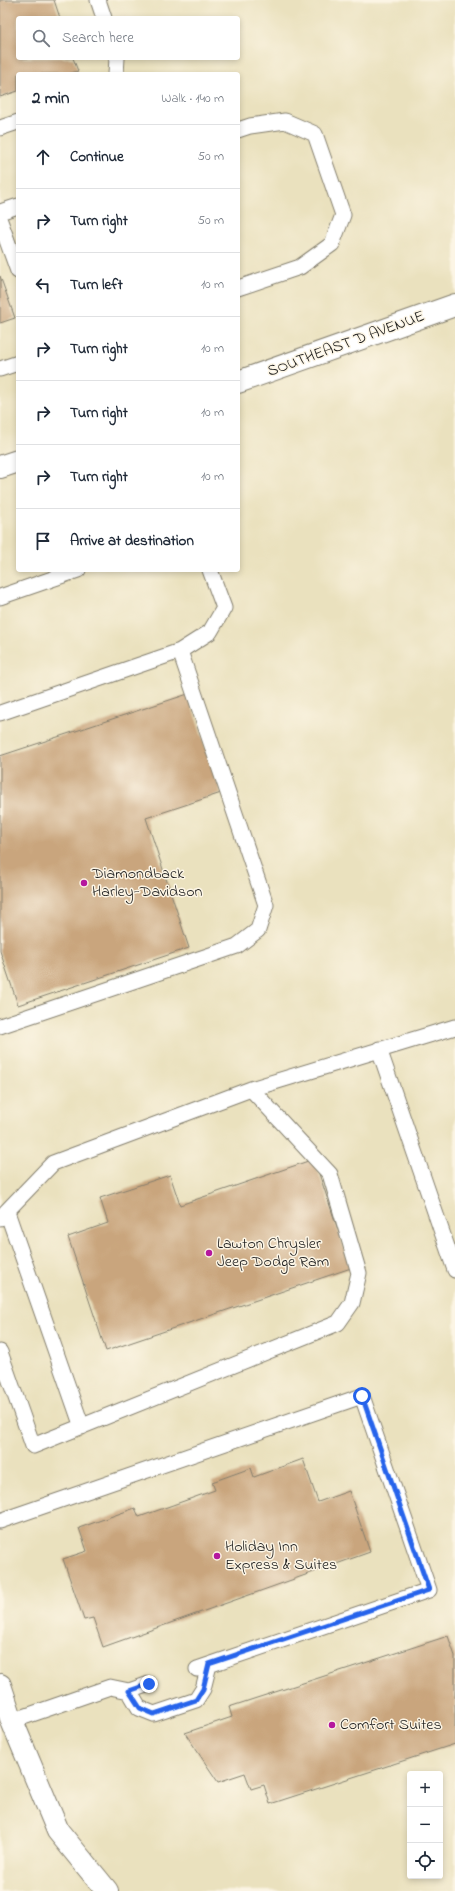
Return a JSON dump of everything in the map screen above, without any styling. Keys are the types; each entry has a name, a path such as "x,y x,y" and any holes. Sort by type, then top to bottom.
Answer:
{"street":[{"name":"SOUTHEAST D AVENUE","path":"240,381 455,305"},
{"path":"0,467 16,461"},
{"path":"0,1685 12,1721 58,1831 107,1891"}],"lane":[{"path":"98,0 103,16"},
{"path":"116,72 117,60"},
{"path":"240,129 250,126 285,121 315,134 343,215 332,244 300,267 240,287"},
{"path":"0,128 16,123"},
{"path":"0,212 16,207"},
{"path":"0,221 16,265"},
{"path":"0,369 16,364"},
{"path":"0,596 72,572"},
{"path":"0,713 180,651 210,632 224,608 211,572"},
{"path":"0,1026 237,946 258,930 266,905 180,651"},
{"path":"82,1427 3,1215 53,1163 251,1089 455,1027"},
{"path":"379,1049 455,1270"},
{"path":"0,1352 33,1446 338,1323 352,1303 359,1273 330,1174 251,1089"},
{"path":"0,1521 362,1396 429,1590 203,1667 203,1689 196,1700 154,1714 140,1708 129,1691"},
{"path":"12,1721 110,1687 129,1691 149,1684"}],"building":[{"path":"0,0 54,0 59,16 16,16 16,60 74,60 78,71 16,72 16,92 0,97"},
{"path":"0,276 15,318 0,323"},
{"name":"Diamondback Harley-Davidson","path":"188,694 221,793 146,818 189,948 18,1005 0,951 0,756"},
{"name":"Lawton Chrysler Jeep Dodge Ram","path":"314,1159 351,1268 106,1351 68,1237 108,1223 100,1198 170,1175 180,1205"},
{"name":"Holiday Inn Express & Suites","path":"303,1459 318,1502 349,1491 370,1552 103,1647 93,1618 84,1620 63,1559 87,1551 79,1528 135,1508 139,1517 215,1490 212,1482 251,1468 254,1477"},
{"name":"Comfort Suites","path":"448,1636 455,1656 455,1744 270,1804 264,1785 251,1789 245,1773 218,1782 185,1733 232,1717 229,1707"}],"place":[{"name":"Diamondback Harley-Davidson","path":"84,883"},
{"name":"Lawton Chrysler Jeep Dodge Ram","path":"209,1253"},
{"name":"Holiday Inn Express & Suites","path":"217,1556"},
{"name":"Comfort Suites","path":"332,1725"}],"route":[{"path":"149,1684 129,1691 140,1708 154,1714 196,1700 203,1689 209,1664 429,1590 362,1396"}]}
